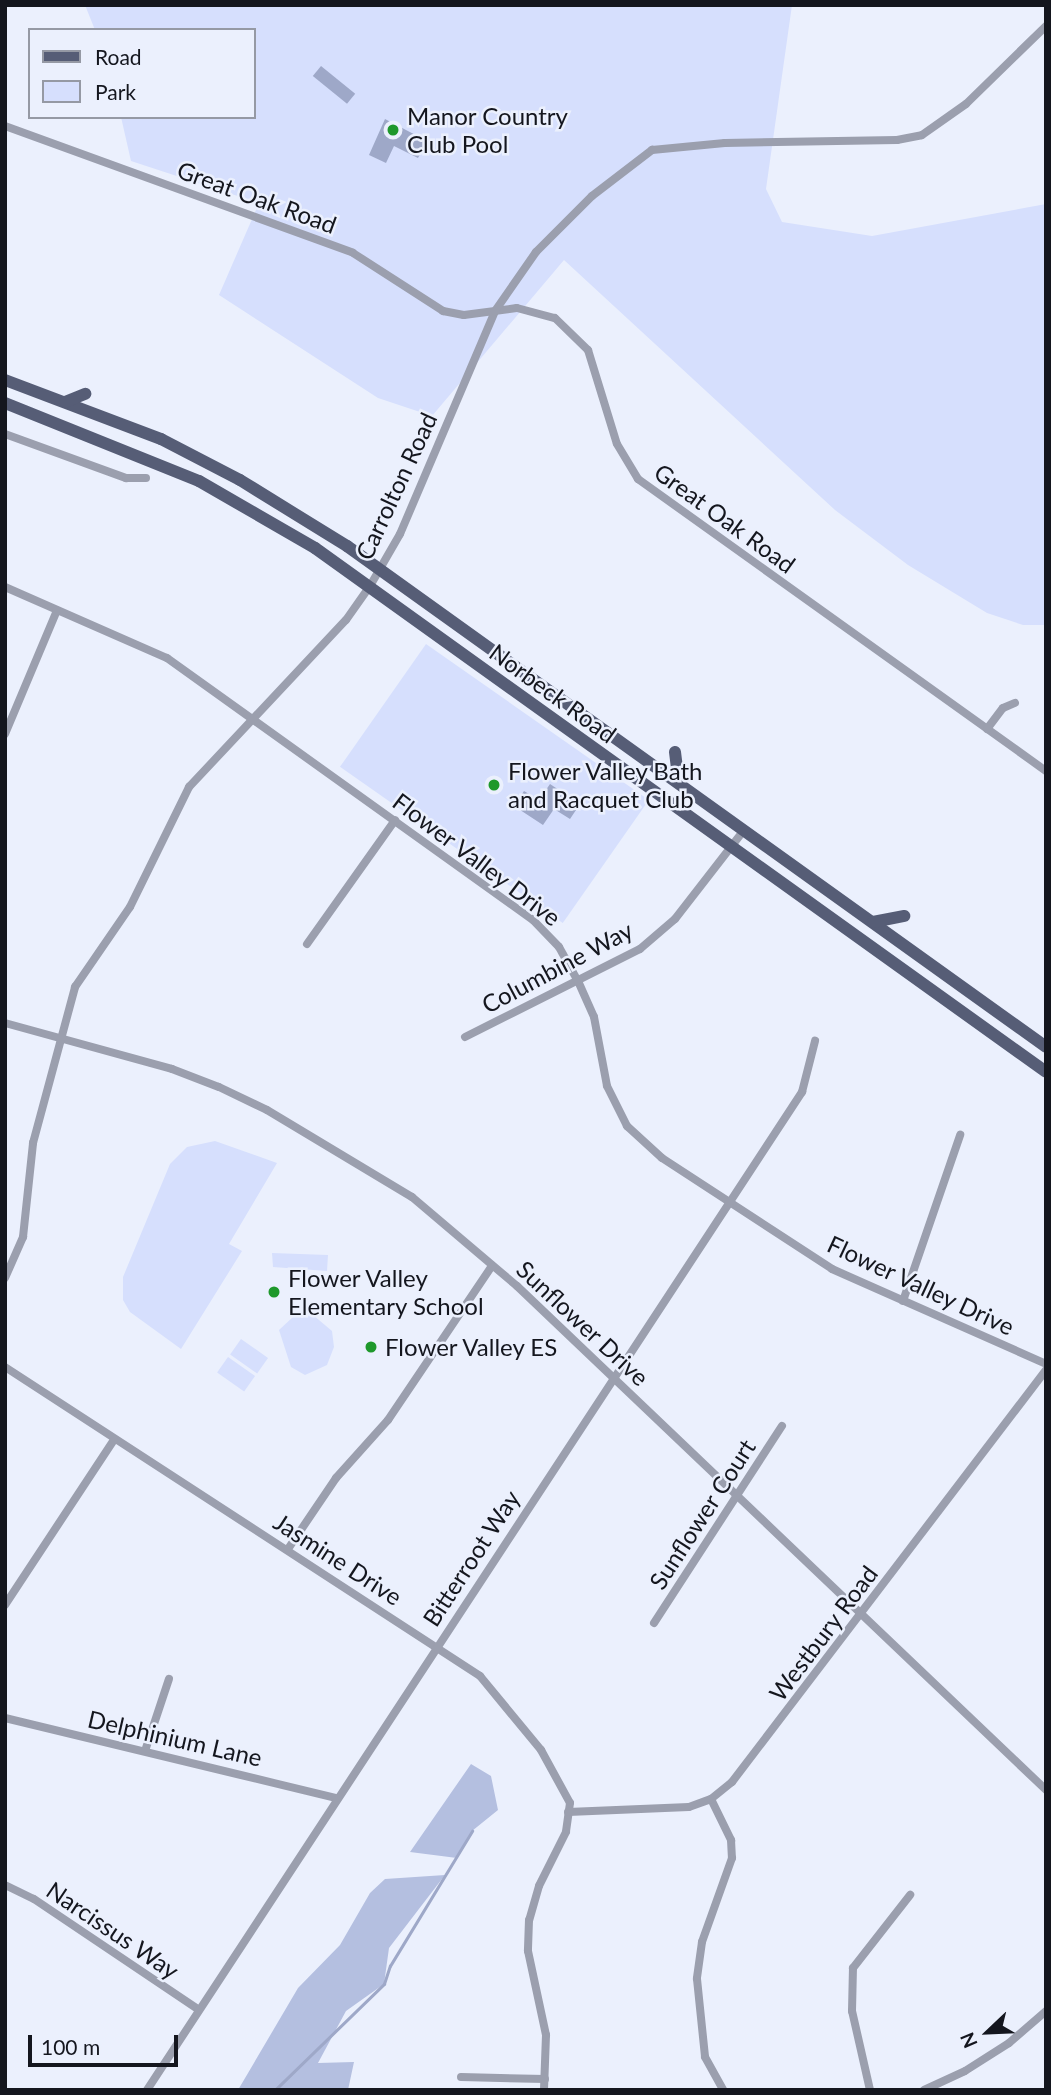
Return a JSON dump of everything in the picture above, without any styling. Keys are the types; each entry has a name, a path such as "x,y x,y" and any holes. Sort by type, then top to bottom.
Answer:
{"main road":[{"name":"Norbeck Road","path":"5,380 161,439 240,480 380,569 1046,1047"},
{"path":"65,402 85,394"},
{"name":"Norbeck Road","path":"5,403 199,481 315,548 1046,1072"},
{"path":"675,752 679,783"},
{"path":"873,922 904,916"}],"street":[{"name":"Carrolton Road","path":"5,1278 23,1237 33,1143 75,987 130,907 189,787 346,620 370,586 400,534 495,311 536,252 586,200 629,163 652,150 725,143 897,141 922,135 966,104 1046,26"},
{"name":"Great Oak Road","path":"5,126 353,253 443,311 464,315 517,308 555,318 576,335 596,367 617,444 638,479 1046,771"},
{"path":"5,434 126,478 146,478"},
{"name":"Flower Valley Drive","path":"5,587 167,658 533,920 559,947 578,981 594,1017 604,1075 627,1126 662,1158 832,1269 1046,1364"},
{"path":"5,734 57,610"},
{"path":"987,729 1003,708 1015,703"},
{"path":"307,944 395,820"},
{"name":"Columbine Way","path":"464,1037 578,981 649,942 675,919 744,830"},
{"name":"Sunflower Drive","path":"5,1023 172,1069 267,1110 412,1197 492,1266 614,1379 1046,1790"},
{"name":"Bitterroot Way","path":"147,2090 336,1798 802,1092 815,1041"},
{"path":"903,1301 960,1135"},
{"path":"288,1549 336,1478 388,1420 492,1266"},
{"name":"Jasmine Drive","path":"5,1367 480,1676 541,1750 564,1788 568,1812"},
{"name":"Westbury Road","path":"711,1799 755,1754 1046,1370"},
{"name":"Sunflower Court","path":"654,1623 782,1426"},
{"path":"5,1605 114,1440"},
{"path":"145,1751 169,1679"},
{"name":"Delphinium Lane","path":"5,1718 336,1798"},
{"path":"544,2090 546,2035 528,1951 529,1920 539,1886 566,1832 568,1812 668,1810 711,1799 731,1840 732,1858 702,1942 696,1979 705,2057 723,2090"},
{"name":"Narcissus Way","path":"5,1885 34,1899 198,2009"},
{"path":"870,2090 852,2011 853,1968 910,1895"},
{"path":"924,2090 965,2071 1009,2043 1046,2011"},
{"path":"461,2077 545,2079"}],"green space":[{"path":"85,5 792,5 766,189 782,222 872,236 1046,204 1046,625 1023,625 987,613 908,565 835,510 564,260 432,416 378,398 219,295 259,203 131,161 121,119 256,119 256,28 94,28"},
{"name":"Flower Valley Bath and Racquet Club","path":"426,644 649,800 563,923 340,767"},
{"path":"215,1141 277,1163 229,1244 242,1251 181,1349 130,1312 123,1300 123,1277 170,1164 187,1147"},
{"path":"272,1253 328,1255 327,1271 273,1267"},
{"path":"313,1315 332,1331 334,1347 327,1365 305,1375 291,1367 279,1330 293,1317"},
{"path":"241,1339 268,1358 257,1373 230,1355"},
{"path":"228,1357 255,1376 244,1391 217,1373"}],"shaded area":[{"path":"321,66 355,94 347,104 313,76"},
{"name":"Manor Country Club Pool","path":"385,119 427,141 418,158 394,146 386,163 369,155"},
{"path":"550,784 580,804 570,819 554,809 543,825 514,806 524,791 539,800"},
{"path":"471,1764 491,1776 498,1810 472,1831 457,1858 410,1852"},
{"path":"445,1875 389,1948 384,1984 346,2011 318,2063 354,2062 348,2090 238,2090 298,1988 340,1945 370,1893 385,1879"}],"waterway":[{"path":"275,2090 384,1984 390,1966 472,1831"}],"place":[{"name":"Manor Country Club Pool","path":"393,130"},
{"name":"Flower Valley Bath and Racquet Club","path":"494,785"},
{"name":"Flower Valley Elementary School","path":"274,1292"},
{"name":"Flower Valley ES","path":"371,1347"}]}
